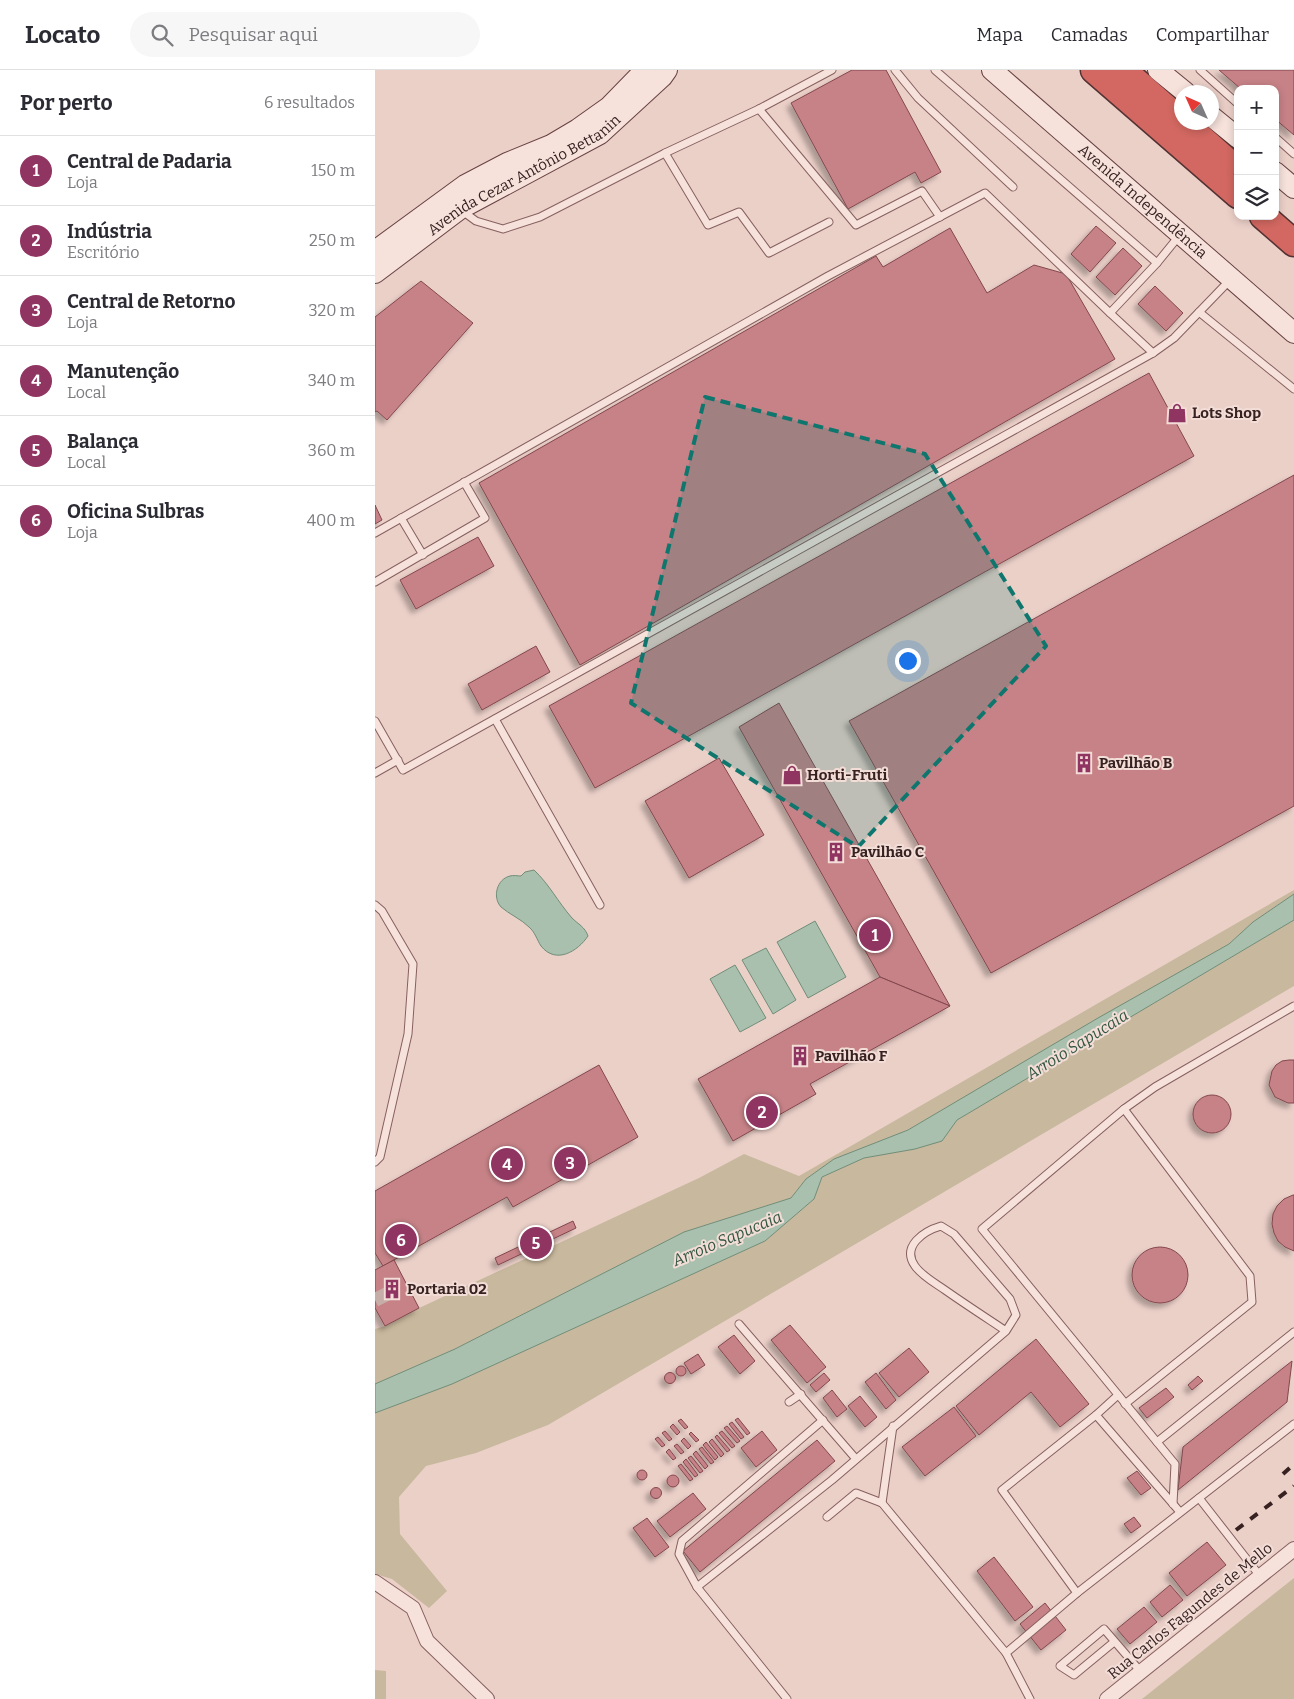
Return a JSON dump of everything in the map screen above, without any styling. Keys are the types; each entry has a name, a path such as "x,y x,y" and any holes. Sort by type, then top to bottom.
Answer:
{"highway":[{"path":"1094,70 1234,191"},
{"path":"1123,70 1174,115"},
{"path":"1191,130 1234,168"},
{"path":"1279,207 1294,220"},
{"path":"1268,220 1294,243"}],"main road":[{"name":"Avenida Cezar Antônio Bettanin","path":"375,273 455,202 465,185 507,163 551,145 578,129 609,107 645,70"},
{"name":"Avenida Cezar Antônio Bettanin","path":"375,251 455,202 600,134 662,77 667,70"},
{"name":"Avenida Independência","path":"993,70 1294,334"},
{"path":"1159,70 1177,85"},
{"path":"1219,121 1234,131"},
{"path":"1279,175 1294,188"}],"street":[{"name":"Rua Carlos Fagundes de Mello","path":"1107,1699 1294,1549"},
{"path":"375,1582 413,1608 427,1640 487,1699"}],"lane":[{"path":"455,202 476,221 503,229 540,217 832,70"},
{"path":"895,70 918,98 1013,187"},
{"path":"935,70 1157,263"},
{"path":"1200,70 1234,100"},
{"path":"759,108 856,224 922,191 940,218"},
{"path":"1279,141 1294,154"},
{"path":"665,153 708,225 739,212 769,253 829,222"},
{"path":"375,532 828,276 985,193 1153,353"},
{"path":"1110,313 1157,263 1180,235"},
{"path":"375,720 403,770 1153,353 1174,338 1231,278"},
{"path":"1199,312 1294,389"},
{"path":"375,582 485,518 464,482"},
{"path":"401,518 423,555"},
{"path":"495,719 601,905"},
{"path":"375,773 398,760"},
{"path":"375,905 382,910 413,964 408,1034 380,1157 375,1162"},
{"path":"1173,1504 1175,1464 982,1229 1124,1109 1155,1087 1294,1006"},
{"path":"1124,1109 1250,1276 1252,1302 1125,1404"},
{"path":"697,1587 856,1459 1006,1331 1016,1315 1010,1299 954,1234 941,1226 928,1230 916,1238 911,1253 914,1266 928,1278 1006,1331"},
{"path":"739,1324 856,1459"},
{"path":"1157,1442 1294,1332"},
{"path":"789,1402 801,1394"},
{"path":"1077,1592 1002,1490 1096,1415 1118,1394"},
{"path":"1096,1415 1180,1512"},
{"path":"787,1699 697,1587 679,1554 682,1541 823,1420"},
{"path":"1005,1653 1077,1592 1294,1424"},
{"path":"882,1503 893,1426"},
{"path":"827,1517 856,1493 882,1503 1005,1653 1030,1699"},
{"path":"1199,1498 1260,1576"},
{"path":"1114,1642 1074,1674 1060,1666 1104,1629 1141,1672"}],"highlighted area":[{"path":"705,397 925,454 1046,646 858,847 631,703"}],"shaded area":[{"path":"1294,890 1294,894 1253,922 1229,944 908,1130 834,1159 806,1179 791,1198 684,1232 455,1349 375,1384 375,1329 385,1326 417,1309 699,1178 744,1154 799,1176"},
{"path":"1294,920 1294,986 548,1425 476,1453 426,1466 399,1497 400,1534 447,1591 429,1608 392,1579 375,1574 375,1413 452,1384 765,1241 814,1199 822,1177 864,1158 915,1149 942,1141 957,1120"},
{"path":"1294,1578 1294,1699 1142,1699"},
{"path":"375,1670 386,1671 386,1699 375,1699"}],"water":[{"path":"534,870 572,918 587,933 588,936 584,942 573,951 560,955 553,955 547,952 531,929 504,910 498,903 496,894 502,881 510,876 521,876 525,872"},
{"name":"Arroio Sapucaia","path":"1294,894 1294,920 957,1120 942,1141 915,1149 864,1158 822,1177 814,1199 765,1241 452,1384 375,1413 375,1384 455,1349 684,1232 791,1198 806,1179 834,1159 908,1130 1098,1018 1229,944 1253,922"},
{"path":"815,921 846,977 808,998 777,942"},
{"path":"766,948 796,1000 773,1014 742,960"},
{"path":"735,965 766,1018 740,1032 710,979"}],"building":[{"path":"852,70 886,70 941,172 921,183 915,172 848,209 791,103"},
{"path":"1219,70 1294,70 1294,135 1279,122 1279,85 1236,85"},
{"path":"1096,226 1116,243 1090,272 1071,254"},
{"path":"950,228 987,293 1034,265 1066,274 1115,359 580,665 479,483 876,256 883,267"},
{"path":"1123,248 1142,266 1115,295 1096,277"},
{"path":"421,281 473,323 387,420 377,411 375,412 375,317"},
{"path":"1155,286 1183,313 1166,331 1138,304"},
{"path":"1149,373 1194,456 595,788 549,706"},
{"name":"Pavilhão B","path":"1294,475 1294,806 991,973 849,721"},
{"path":"375,505 382,520 375,524"},
{"path":"478,537 494,566 416,609 400,580"},
{"path":"536,646 550,672 482,710 468,684"},
{"name":"Pavilhão C","path":"779,703 950,1006 880,977 739,727"},
{"path":"719,758 764,835 689,878 645,801"},
{"name":"Pavilhão F","path":"880,977 950,1006 810,1084 816,1094 733,1141 698,1079"},
{"path":"1294,1060 1294,1103 1288,1103 1275,1097 1269,1085 1272,1071 1276,1065 1282,1061"},
{"path":"599,1065 638,1137 513,1207 507,1197 383,1266 375,1253 375,1191"},
{"path":"1212,1095 1225,1101 1231,1114 1225,1127 1212,1133 1199,1127 1193,1114 1199,1101"},
{"path":"1294,1195 1294,1251 1278,1241 1272,1224 1273,1214 1277,1206 1284,1199"},
{"path":"573,1221 576,1228 498,1265 495,1258"},
{"path":"1154,1247 1166,1247 1176,1251 1184,1259 1188,1275 1184,1291 1176,1299 1166,1303 1154,1303 1144,1299 1136,1291 1132,1281 1132,1269 1136,1259 1144,1251"},
{"name":"Portaria 02","path":"394,1260 419,1308 385,1326 375,1308 375,1270"},
{"path":"790,1325 826,1367 807,1383 771,1340"},
{"path":"734,1335 755,1361 740,1374 718,1347"},
{"path":"1036,1339 1089,1404 1060,1427 1031,1392 979,1435 956,1406"},
{"path":"909,1348 929,1372 899,1397 879,1373"},
{"path":"698,1354 705,1365 691,1374 684,1363"},
{"path":"1292,1361 1287,1402 1178,1490 1183,1447"},
{"path":"679,1366 683,1366 686,1371 685,1375 679,1376 676,1373 676,1369"},
{"path":"670,1372 676,1378 670,1384 664,1378"},
{"path":"824,1373 830,1380 816,1392 810,1385"},
{"path":"876,1373 896,1400 886,1409 865,1382"},
{"path":"1198,1376 1203,1381 1192,1390 1188,1385"},
{"path":"1166,1388 1174,1397 1147,1418 1139,1408"},
{"path":"832,1390 847,1409 837,1417 823,1398"},
{"path":"860,1396 877,1417 865,1427 848,1406"},
{"path":"954,1407 976,1436 925,1476 902,1447"},
{"path":"738,1418 750,1433 747,1435 735,1420"},
{"path":"681,1419 688,1427 685,1429 678,1421"},
{"path":"732,1422 744,1437 741,1439 729,1424"},
{"path":"673,1424 680,1432 677,1435 670,1427"},
{"path":"727,1426 740,1441 737,1443 724,1428"},
{"path":"665,1431 672,1439 669,1441 662,1433"},
{"path":"722,1431 735,1446 732,1448 719,1433"},
{"path":"762,1431 777,1450 756,1467 741,1448"},
{"path":"691,1432 699,1440 696,1442 689,1434"},
{"path":"717,1435 730,1450 727,1452 715,1437"},
{"path":"658,1437 665,1445 662,1447 655,1439"},
{"path":"684,1438 691,1446 688,1449 681,1441"},
{"path":"712,1439 724,1454 721,1457 709,1442"},
{"path":"817,1440 835,1461 700,1572 683,1551"},
{"path":"706,1442 718,1457 715,1460 703,1445"},
{"path":"677,1444 684,1452 681,1454 674,1446"},
{"path":"702,1447 714,1462 711,1464 699,1449"},
{"path":"669,1449 676,1458 673,1460 666,1452"},
{"path":"696,1451 708,1466 705,1469 693,1454"},
{"path":"691,1456 703,1471 700,1473 688,1458"},
{"path":"686,1459 698,1475 695,1477 683,1462"},
{"path":"681,1464 693,1479 690,1481 678,1466"},
{"path":"640,1470 644,1470 647,1475 646,1479 640,1480 637,1477 637,1473"},
{"path":"1137,1471 1151,1488 1141,1495 1127,1478"},
{"path":"671,1475 675,1475 679,1481 675,1487 671,1487 667,1483 667,1479"},
{"path":"656,1487 662,1493 656,1499 650,1493"},
{"path":"693,1493 706,1509 670,1537 657,1521"},
{"path":"1134,1517 1141,1526 1131,1533 1124,1524"},
{"path":"647,1518 669,1547 655,1557 633,1528"},
{"path":"1207,1542 1226,1565 1187,1596 1169,1573"},
{"path":"994,1557 1033,1607 1015,1621 977,1571"},
{"path":"1170,1585 1183,1600 1162,1617 1150,1602"},
{"path":"1045,1603 1066,1630 1041,1650 1020,1624"},
{"path":"1144,1607 1157,1622 1130,1644 1117,1629"}],"tunnel":[{"path":"375,1300 389,1293"}],"railway":[{"path":"1283,1474 1294,1464"},
{"path":"1236,1530 1294,1486"}],"place":[{"name":"Lots Shop","path":"1177,413"},
{"name":"Pavilhão B","path":"1084,763"},
{"name":"Horti-Fruti","path":"792,775"},
{"name":"Pavilhão C","path":"836,852"},
{"name":"Central de Padaria","path":"875,935"},
{"name":"Pavilhão F","path":"800,1056"},
{"name":"Indústria","path":"762,1112"},
{"name":"Central de Retorno","path":"570,1163"},
{"name":"Manutenção","path":"507,1164"},
{"name":"Oficina Sulbras","path":"401,1240"},
{"name":"Balança","path":"536,1243"},
{"name":"Portaria 02","path":"392,1289"}]}
